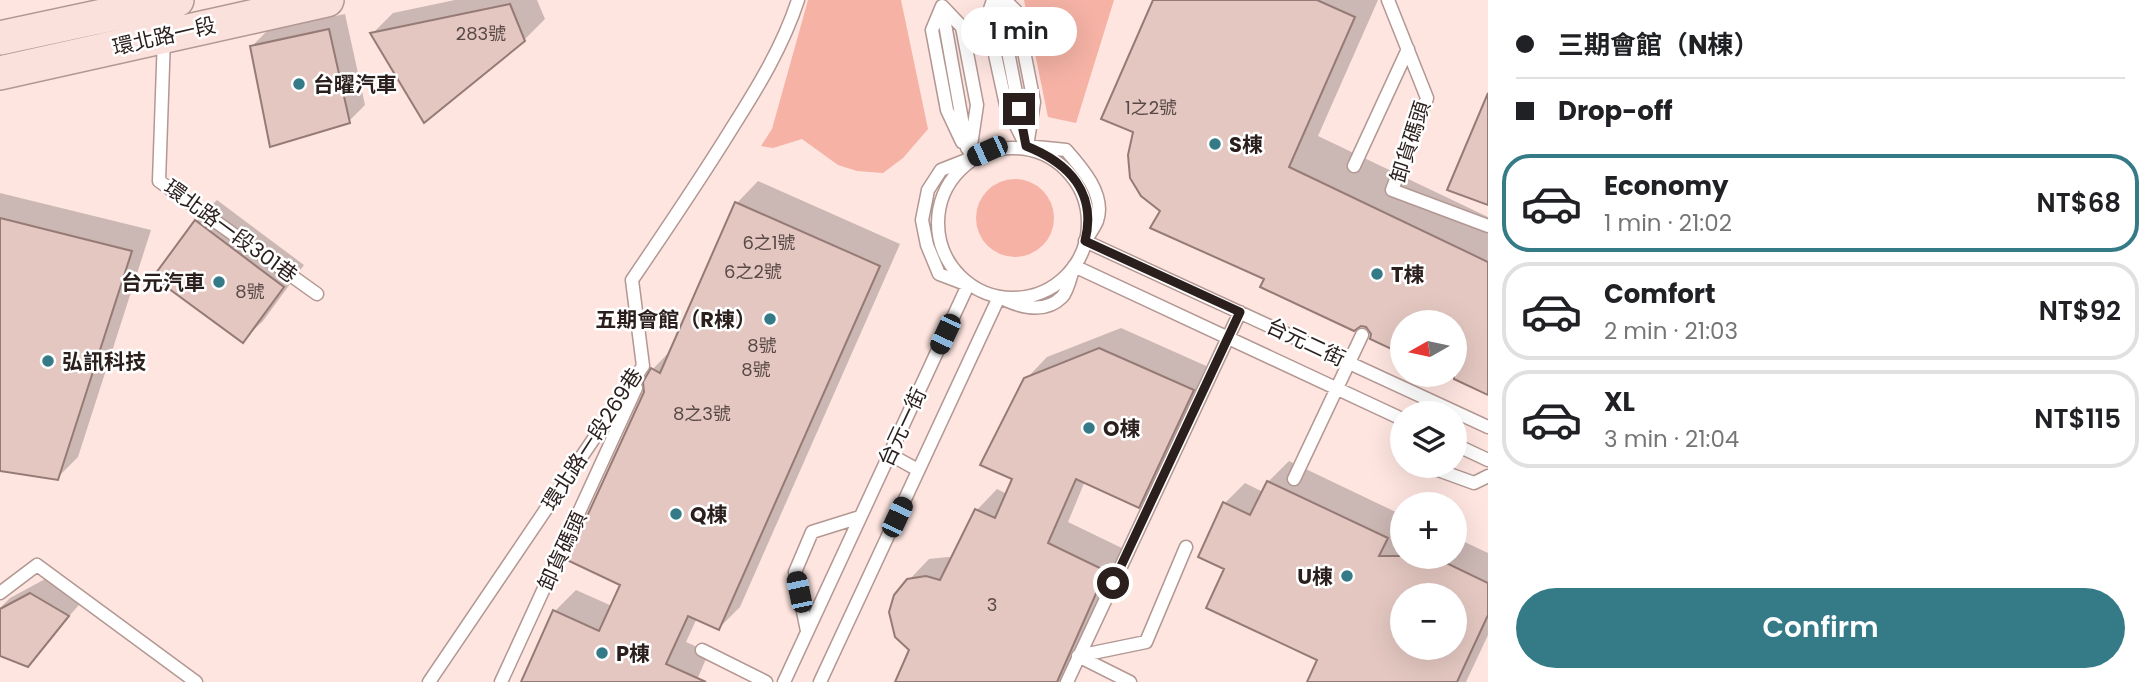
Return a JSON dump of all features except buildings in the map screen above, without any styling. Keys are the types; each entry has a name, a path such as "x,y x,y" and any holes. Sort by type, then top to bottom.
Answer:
{"street":[{"name":"環北路一段","path":"0,38 177,0"},
{"name":"環北路一段","path":"0,73 327,0"}],"lane":[{"name":"環北路一段269巷","path":"429,682 643,366 632,280 750,101 788,33 798,0"},
{"path":"995,0 1026,146"},
{"path":"1005,0 1016,11 1034,102 1026,146"},
{"name":"卸貨碼頭","path":"1388,0 1427,98 1392,190 1488,226"},
{"path":"941,3 969,159"},
{"name":"環北路一段301巷","path":"164,36 159,181 317,294"},
{"path":"1354,166 1408,49"},
{"path":"1026,146 1057,160 1075,179 1086,202 1088,228 1083,253 1069,274 1048,290 1024,298 999,297 968,285 956,273 943,252 937,228 939,204 949,181 969,159 987,151 1026,146"},
{"name":"台元二街","path":"1085,241 1488,426"},
{"name":"台元二街","path":"1074,266 1390,413"},
{"name":"台元一街","path":"783,682 968,285"},
{"name":"台元一街","path":"820,682 999,297"},
{"path":"1067,682 1240,312"},
{"path":"1294,479 1362,335"},
{"name":"卸貨碼頭","path":"501,682 636,388 633,381"},
{"path":"1467,450 1488,460"},
{"path":"889,454 918,470"},
{"path":"1460,478 1474,483 1488,476"},
{"path":"807,631 794,572 812,532 860,517"},
{"path":"1078,656 1146,642 1186,547"},
{"path":"0,593 37,565 196,682"},
{"path":"702,650 766,682"},
{"path":"1078,656 1126,681"}],"shaded area":[{"path":"808,0 901,0 928,129 903,158 883,173 857,171 838,165 802,139 773,148 761,146 772,129"},
{"path":"1024,0 1114,0 1076,123 1048,117"},
{"path":"1015,179 1030,182 1043,190 1051,203 1054,218 1051,233 1043,246 1030,254 1015,257 1000,254 987,246 979,233 976,218 979,203 987,190 1000,182"}],"place":[{"name":"台曜汽車","path":"299,84"},
{"name":"S棟","path":"1215,144"},
{"name":"T棟","path":"1377,274"},
{"name":"台元汽車","path":"219,282"},
{"name":"五期會館（R棟）","path":"770,319"},
{"name":"弘訊科技","path":"48,361"},
{"name":"O棟","path":"1089,428"},
{"name":"Q棟","path":"676,514"},
{"name":"U棟","path":"1347,576"},
{"name":"P棟","path":"602,653"}],"route":[{"path":"1019,109 1026,146 1057,160 1075,179 1086,202 1088,228 1085,241 1240,312 1113,583"}]}
